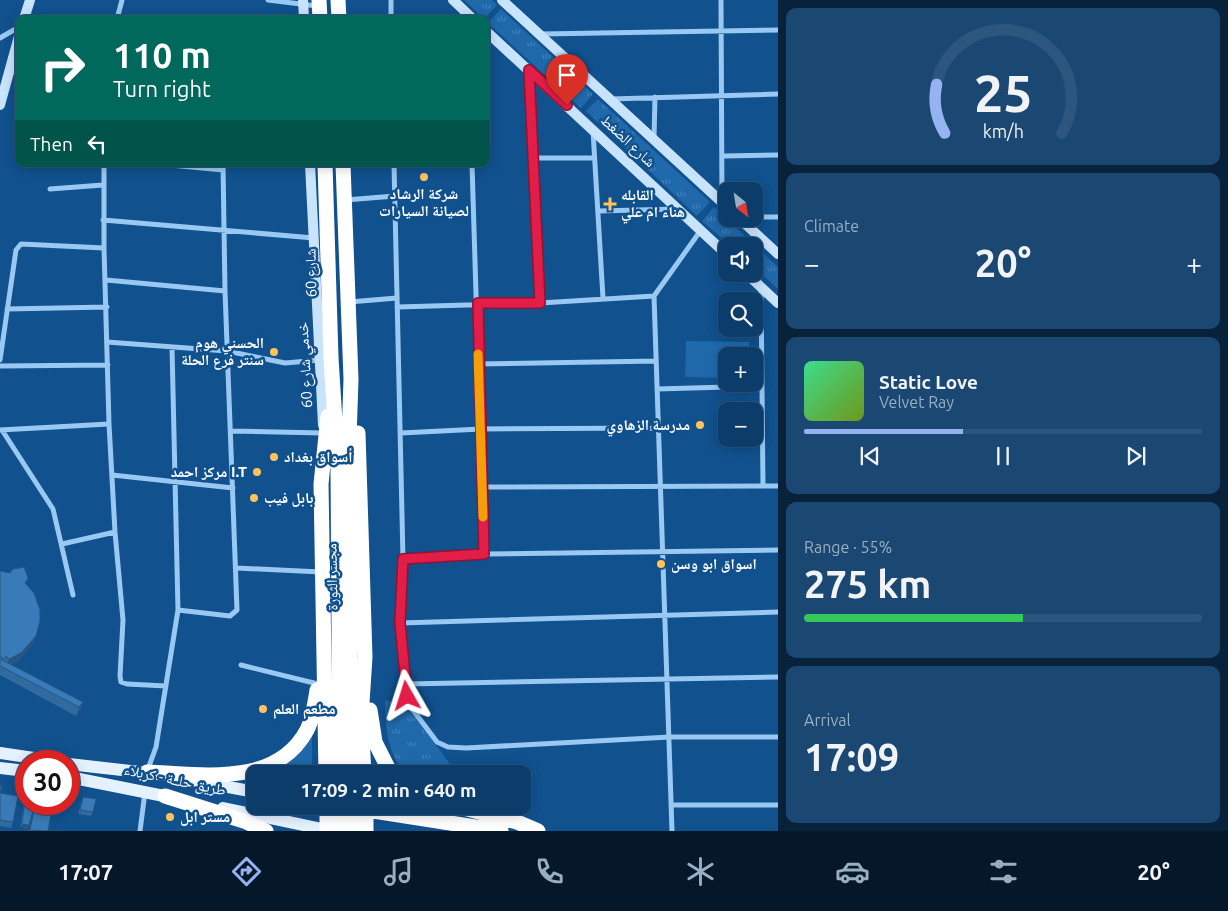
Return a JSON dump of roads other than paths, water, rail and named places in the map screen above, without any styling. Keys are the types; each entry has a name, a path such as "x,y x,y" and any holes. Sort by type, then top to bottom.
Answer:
{"highway":[{"path":"338,0 338,15"},
{"name":"شارع 60","path":"325,167 333,382"},
{"path":"343,167 351,380 360,471 365,657 362,718 364,765"},
{"name":"مجسر الثورة","path":"340,765 343,469 351,380"},
{"path":"326,765 322,484 323,439 333,382"},
{"name":"مجسر الثورة","path":"333,382 343,469 351,765"},
{"path":"147,772 238,775 266,767 296,746 307,730 323,656"},
{"path":"365,657 375,742 386,765"},
{"path":"325,718 327,729 335,734 344,734 356,729 362,718"},
{"path":"166,796 244,821 266,831"},
{"path":"329,815 332,831"},
{"path":"332,831 338,815"},
{"path":"351,815 351,831"},
{"path":"366,815 366,831"},
{"path":"407,815 501,831"},
{"path":"490,815 517,822 538,831"}],"main road":[{"path":"0,753 15,755"},
{"name":"طريق حلــة - كربلاء","path":"80,765 147,772 246,790"},
{"path":"83,779 86,772 85,766"},
{"path":"0,768 15,770"},
{"path":"97,782 96,774 100,768"},
{"name":"طريق حلــة - كربلاء","path":"80,779 332,831"}],"street":[{"path":"25,15 30,0"},
{"path":"117,15 122,0"},
{"path":"268,0 303,2 320,8"},
{"path":"391,0 391,15"},
{"path":"453,0 467,15"},
{"name":"شارع الضغط","path":"502,0 718,199"},
{"path":"721,0 724,182"},
{"path":"303,2 304,15"},
{"path":"0,38 15,29"},
{"path":"540,34 778,30"},
{"name":"شارع الضغط","path":"490,35 593,128 718,246"},
{"path":"0,104 15,50"},
{"path":"529,70 540,303"},
{"path":"610,99 778,94"},
{"path":"654,140 655,97"},
{"path":"593,128 603,298"},
{"path":"723,156 778,155"},
{"path":"534,158 594,158"},
{"path":"104,167 103,220 109,424 115,532 123,620 122,682 166,686"},
{"path":"178,610 230,616 237,610 237,568 225,291 223,167"},
{"name":"خدمي شارع 60","path":"310,167 323,439"},
{"path":"394,167 403,559 400,623 405,684 410,706 437,742 448,747 466,748 670,738 778,737"},
{"path":"472,167 478,303 484,554"},
{"path":"50,189 103,185"},
{"path":"344,200 395,196"},
{"path":"598,211 679,209"},
{"path":"763,217 778,217"},
{"path":"103,220 314,238"},
{"path":"750,228 778,254"},
{"path":"672,831 654,296 701,230"},
{"path":"0,360 16,250 21,244 104,248"},
{"path":"106,280 225,291"},
{"path":"756,282 778,303"},
{"path":"761,286 762,347"},
{"path":"397,307 478,303 540,303 654,296"},
{"path":"348,302 397,298"},
{"path":"7,309 107,307"},
{"path":"107,342 227,351 285,363 320,360"},
{"path":"147,772 156,747 178,610 172,347"},
{"path":"478,364 656,361"},
{"path":"0,366 108,365"},
{"path":"657,389 718,387"},
{"path":"762,392 763,486"},
{"path":"1,430 109,424"},
{"path":"401,433 481,429 659,428"},
{"path":"1,430 50,502 56,517 73,595"},
{"path":"231,431 323,439"},
{"path":"112,475 233,488"},
{"path":"483,487 778,486"},
{"path":"62,544 115,532"},
{"path":"403,559 484,554 778,550"},
{"path":"237,568 322,572"},
{"path":"400,623 778,612"},
{"path":"241,665 318,684"},
{"path":"405,684 668,681 778,677"},
{"path":"140,831 146,792"},
{"path":"672,805 778,805"}],"place":[{"name":"شركة الرشاد لصيانة السيارات","path":"424,177"},
{"name":"القابله هناء ام علي","path":"610,204"},
{"name":"الحسني هوم سنتر فرع الحلة","path":"274,352"},
{"name":"مدرسة الزهاوي","path":"700,425"},
{"name":"أسواق بغداد","path":"274,457"},
{"name":"مركز احمد I.T","path":"257,472"},
{"name":"بابل فيب","path":"254,498"},
{"name":"اسواق ابو وسن","path":"661,564"},
{"name":"مطعم العلم","path":"263,709"},
{"name":"مستر ابل","path":"170,817"}]}
